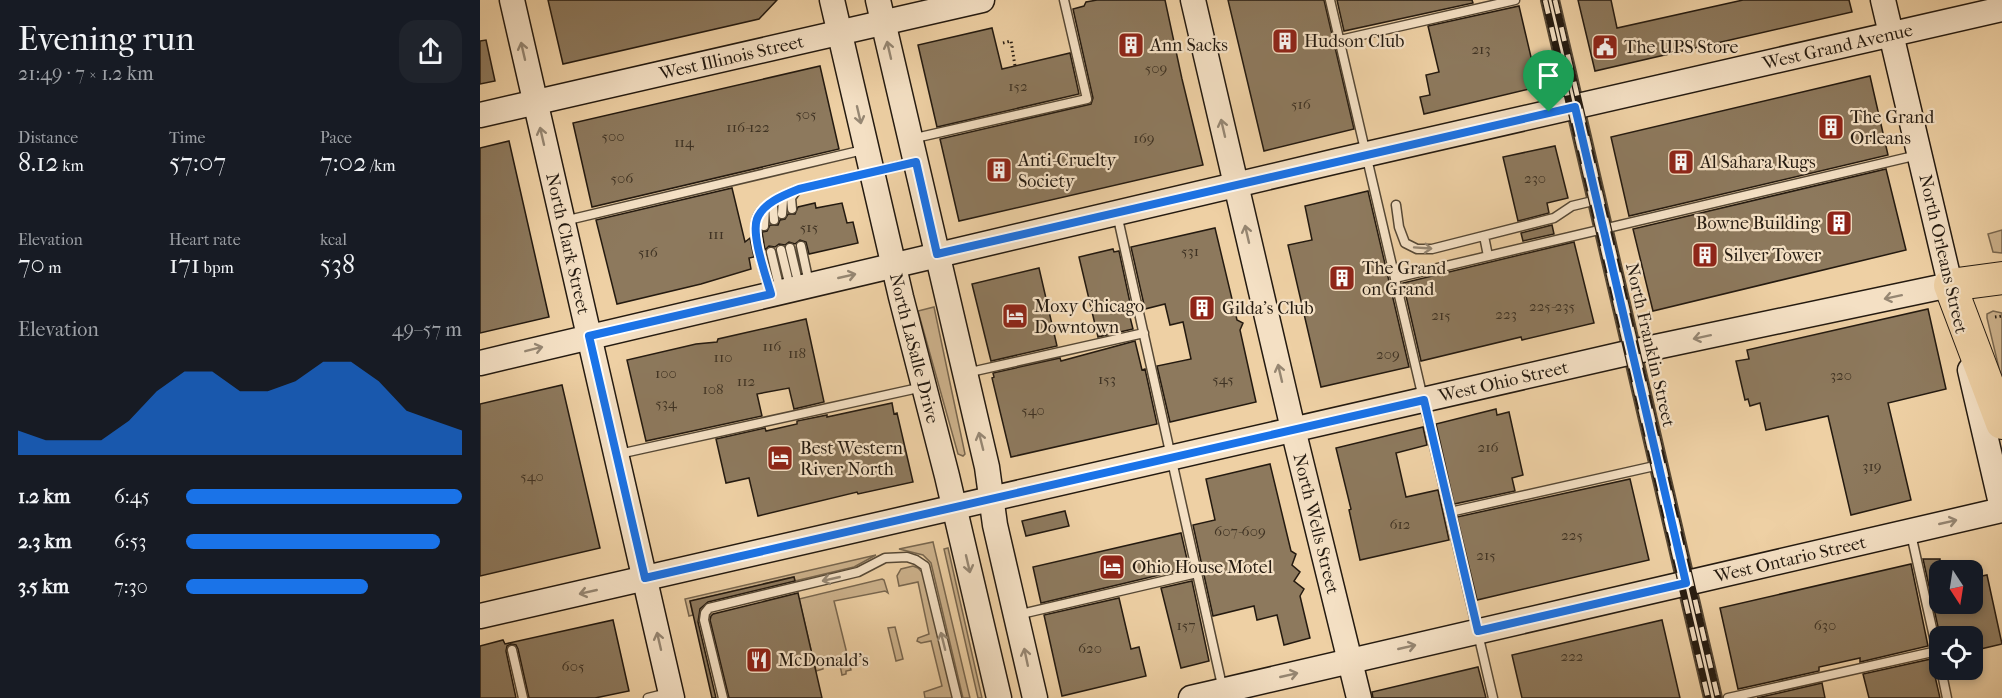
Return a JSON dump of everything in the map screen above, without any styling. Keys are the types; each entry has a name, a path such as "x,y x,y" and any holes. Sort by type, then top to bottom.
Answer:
{"highway":[{"name":"West Ohio Street","path":"1950,285 2002,278"},
{"path":"1950,285 2002,423"}],"main road":[{"name":"North Clark Street","path":"512,0 645,578 664,696"},
{"name":"North LaSalle Drive","path":"832,0 999,698"},
{"name":"West Illinois Street","path":"480,115 840,34 881,12 982,0"},
{"name":"North Wells Street","path":"1193,0 1293,429 1359,698"},
{"name":"North Orleans Street","path":"1883,0 2002,509"},
{"name":"West Grand Avenue","path":"480,363 937,254 2002,9"},
{"path":"881,12 987,467 995,525 1035,698"},
{"name":"West Ohio Street","path":"480,616 1632,352 1950,285"},
{"name":"West Ontario Street","path":"1191,698 2002,509"}],"street":[{"name":"North Franklin Street","path":"1550,0 1713,698"}],"lane":[{"path":"910,139 1087,99 1064,0"},
{"path":"1330,0 1493,698"},
{"path":"1340,40 1515,0"},
{"path":"1395,278 1919,155"},
{"path":"562,221 869,161 916,162"},
{"path":"790,289 757,241 755,225 760,214 786,194 869,161"},
{"path":"792,208 791,198 799,189"},
{"path":"782,214 786,194"},
{"path":"1396,205 1399,227 1405,243 1417,249 1432,249 1554,218 1572,206 1597,200"},
{"path":"774,201 774,220"},
{"path":"765,208 765,226"},
{"path":"1116,213 1223,690"},
{"path":"1484,236 1488,256"},
{"path":"790,289 801,246"},
{"path":"786,249 790,289"},
{"path":"771,252 790,289"},
{"path":"964,373 1144,333"},
{"path":"616,455 924,387"},
{"path":"1450,512 1659,465"},
{"path":"1910,531 1931,626"},
{"path":"723,698 704,620 709,608 858,572 885,558 907,557 925,566 957,698"},
{"path":"1017,615 1197,573"},
{"path":"512,650 524,698"},
{"path":"1728,698 1929,653"},
{"path":"1943,680 1947,698"}],"path":[{"path":"1003,43 1011,41 1015,66"},
{"path":"1995,317 2002,316"}],"shaded area":[{"path":"2002,230 2002,253 1993,252 1988,234"},
{"path":"934,307 965,454 963,456 958,454 918,311"},
{"path":"1993,311 2002,313 2002,381 1987,318 1987,314"},
{"path":"933,542 970,698 963,698 931,563 923,555 899,549"},
{"path":"948,548 982,698 978,698 944,549"},
{"path":"876,555 854,567 795,581 794,577 690,601 693,615 689,616 685,599"},
{"path":"913,566 925,575 953,698 925,698 924,692 942,686 931,641 921,643 917,641 918,638 929,634 918,582 899,586 897,576 901,569"},
{"path":"882,579 888,593 885,591 834,601 851,670 842,675 840,665 835,666 833,659 822,661 823,669 816,671 799,599"},
{"path":"895,627 903,659 896,661 888,628"}],"building":[{"path":"548,0 777,0 759,19 563,64"},
{"path":"1165,0 1203,165 959,221 940,139 1091,104 1093,98 1073,9 1084,6 1086,2"},
{"path":"1228,0 1324,0 1354,129 1264,151"},
{"path":"1337,0 1472,0 1473,3 1344,31"},
{"path":"1578,0 1611,0 1617,28 1743,0 1849,0 1852,12 1595,71"},
{"path":"1519,6 1538,87 1424,114 1420,97 1430,95 1426,75 1439,72 1428,26"},
{"path":"992,28 1002,69 1070,53 1079,94 937,127 918,45"},
{"path":"486,40 495,81 480,84 480,41"},
{"path":"820,66 839,149 592,207 573,123"},
{"path":"1870,76 1888,155 1629,216 1611,137"},
{"path":"509,141 549,317 480,333 480,148"},
{"path":"1555,146 1568,198 1547,203 1549,213 1518,221 1503,157"},
{"path":"1886,169 1906,250 1653,311 1633,229"},
{"path":"732,188 745,242 750,238 754,257 749,258 751,269 701,284 617,304 596,220"},
{"name":"The Grand on Grand","path":"1368,191 1409,367 1321,387 1288,245 1312,240 1305,206"},
{"path":"815,203 816,208 842,203 847,223 853,222 858,243 809,254 806,242 800,240 795,244 789,242 775,247 769,246 765,250 762,232 767,231 770,225 778,225 780,220 785,219 788,214 795,214 798,207"},
{"path":"1552,225 1554,234 1523,241 1521,233"},
{"path":"1215,228 1237,320 1243,323 1240,330 1256,402 1170,422 1157,366 1191,359 1183,322 1170,325 1165,304 1145,309 1131,247"},
{"path":"1574,242 1594,323 1522,340 1521,337 1421,361 1403,283"},
{"path":"1113,249 1114,252 1119,251 1132,312 1129,313 1133,329 1098,337 1079,257"},
{"name":"Moxy Chicago Downtown","path":"1039,268 1057,346 991,361 972,284"},
{"path":"1928,309 1946,389 1888,403 1911,500 1851,515 1828,416 1766,430 1760,403 1750,406 1748,399 1745,400 1736,361 1749,359 1747,350"},
{"path":"806,319 824,402 794,409 789,388 757,394 762,416 646,441 627,360 696,344 717,342 718,339"},
{"path":"1135,341 1142,370 1145,369 1157,424 1011,457 992,378 993,373 1060,358 1061,361"},
{"path":"562,385 600,548 480,576 480,404"},
{"name":"Best Western River North","path":"892,403 894,414 897,413 913,482 858,494 857,492 758,516 749,478 726,483 716,439 765,428 766,431 797,424 797,421"},
{"path":"1496,409 1497,415 1509,412 1523,475 1512,478 1515,491 1454,504 1436,424"},
{"path":"1423,427 1427,445 1396,453 1406,497 1438,490 1449,540 1360,560 1349,510 1351,509 1336,448"},
{"path":"1270,464 1291,551 1296,554 1292,565 1300,572 1294,581 1304,589 1300,596 1310,638 1284,645 1277,615 1257,620 1254,606 1213,616 1193,525 1215,520 1206,479"},
{"path":"1630,479 1649,560 1477,600 1457,517"},
{"path":"1065,511 1069,526 1026,536 1022,521"},
{"name":"Ohio House Motel","path":"1181,533 1189,568 1041,603 1033,567"},
{"path":"1923,559 1940,559 1929,560 1929,586"},
{"path":"1911,564 1928,646 1860,662 1860,658 1819,667 1819,671 1738,689 1720,608"},
{"path":"1987,575 2002,644 1983,648 1983,626 1938,626 1935,614 1983,614 1983,576"},
{"path":"794,577 795,581 708,602 700,609 698,622 716,698 712,698 690,601"},
{"path":"1192,581 1209,661 1181,668 1161,588"},
{"name":"McDonald's","path":"798,593 822,698 729,698 710,620 711,616"},
{"path":"1119,598 1131,649 1139,647 1146,676 1062,696 1044,615"},
{"path":"613,620 629,691 595,698 529,698 518,649 516,645 511,644 507,646 506,651 516,698 480,698 480,646 503,640 505,644"},
{"path":"1662,620 1680,698 1522,698 1512,655"},
{"path":"1929,659 1929,680 1936,680 1940,698 1869,698 1863,674"},
{"path":"1478,667 1486,698 1373,698 1372,692"},
{"path":"1822,683 1825,698 1757,698"}],"railway":[{"path":"1545,0 1708,698"},
{"path":"1555,0 1718,698"}],"place":[{"name":"Hudson Club","path":"1285,41"},
{"name":"Ann Sacks","path":"1131,45"},
{"name":"The UPS Store","path":"1605,47"},
{"name":"The Grand Orleans","path":"1831,127"},
{"name":"Al Sahara Rugs","path":"1681,162"},
{"name":"Anti-Cruelty Society","path":"999,170"},
{"name":"Bowne Building","path":"1839,223"},
{"name":"Silver Tower","path":"1705,255"},
{"name":"The Grand on Grand","path":"1342,278"},
{"name":"Gilda's Club","path":"1202,308"},
{"name":"Moxy Chicago Downtown","path":"1015,316"},
{"name":"Best Western River North","path":"780,458"},
{"name":"Ohio House Motel","path":"1112,567"},
{"name":"McDonald's","path":"759,660"}],"route":[{"path":"1575,107 1686,583 1478,631 1424,400 645,578 589,336 771,294 755,225 760,214 769,204 786,194 916,162 937,254 1549,112 1575,107"}]}
